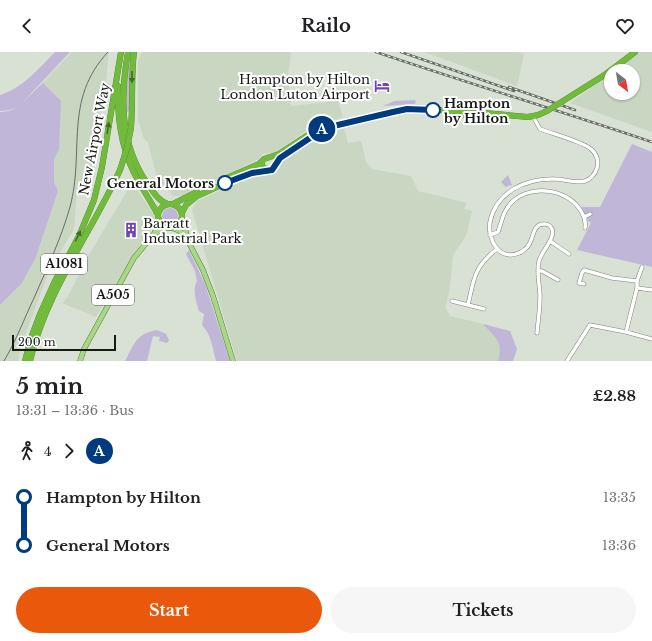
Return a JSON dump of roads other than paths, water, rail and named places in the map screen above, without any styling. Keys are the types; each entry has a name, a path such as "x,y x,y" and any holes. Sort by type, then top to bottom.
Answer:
{"highway":[{"name":"New Airport Way","path":"24,361 40,314 55,281 79,236 94,200 102,167 121,52"},
{"name":"New Airport Way","path":"128,52 123,89 124,117 129,146 141,174 157,197 164,203 170,204"},
{"name":"New Airport Way","path":"30,361 45,316 59,285 120,170 131,128 134,52"},
{"path":"315,132 310,138 280,158 273,169 239,177 197,196 186,205 178,225 170,228 162,224 158,217 162,208 259,164 266,157 279,154 308,135 315,132 338,124 407,109 457,112 463,111 528,117 538,115 547,111 612,70 635,52"},
{"name":"New Airport Way","path":"118,75 119,120 127,157 137,180 158,217"},
{"path":"457,112 468,116 535,120 545,115 547,111"},
{"path":"271,157 275,159 276,164"},
{"path":"262,162 262,166 267,170"},
{"path":"170,204 178,207 182,215"}],"main road":[{"path":"182,215 188,241 209,285 233,361"},
{"name":"A505","path":"80,361 84,349 134,258 154,234 157,228 158,217"},
{"name":"A505","path":"154,234 170,228"},
{"path":"170,228 180,231 188,241"}],"street":[{"path":"535,120 540,129 591,149 596,157 596,170 589,179 582,182 555,179 540,180 512,189 503,197 494,210 490,223 490,235 494,246 502,252 509,254 520,252 528,246 536,226 542,224 550,225 552,229 552,238 540,257 538,271 540,300 537,333"},
{"path":"490,235 498,232 505,211 512,202 523,194 532,191 543,191 566,196 575,202 586,221 585,228"},
{"path":"584,217 590,214"},
{"path":"550,241 569,254"},
{"path":"468,305 477,269 485,259 497,249"},
{"path":"626,332 637,288 637,281 642,267"},
{"path":"584,284 579,283 584,270 612,278 637,281"},
{"path":"538,271 542,271 558,280"},
{"path":"637,288 652,290"},
{"path":"452,301 484,309"},
{"path":"567,361 590,325 652,339"}],"tram line":[{"path":"4,361 44,276 66,219 74,186 80,107 85,89 94,70 108,52"}],"railway":[{"path":"376,52 652,142"},
{"path":"401,52 514,91"},
{"path":"509,87 575,110"}],"place":[{"name":"Hampton by Hilton London Luton Airport","path":"382,86"},
{"name":"Hampton by Hilton","path":"433,110"},
{"name":"General Motors","path":"225,183"},
{"name":"Barratt Industrial Park","path":"131,230"}]}
